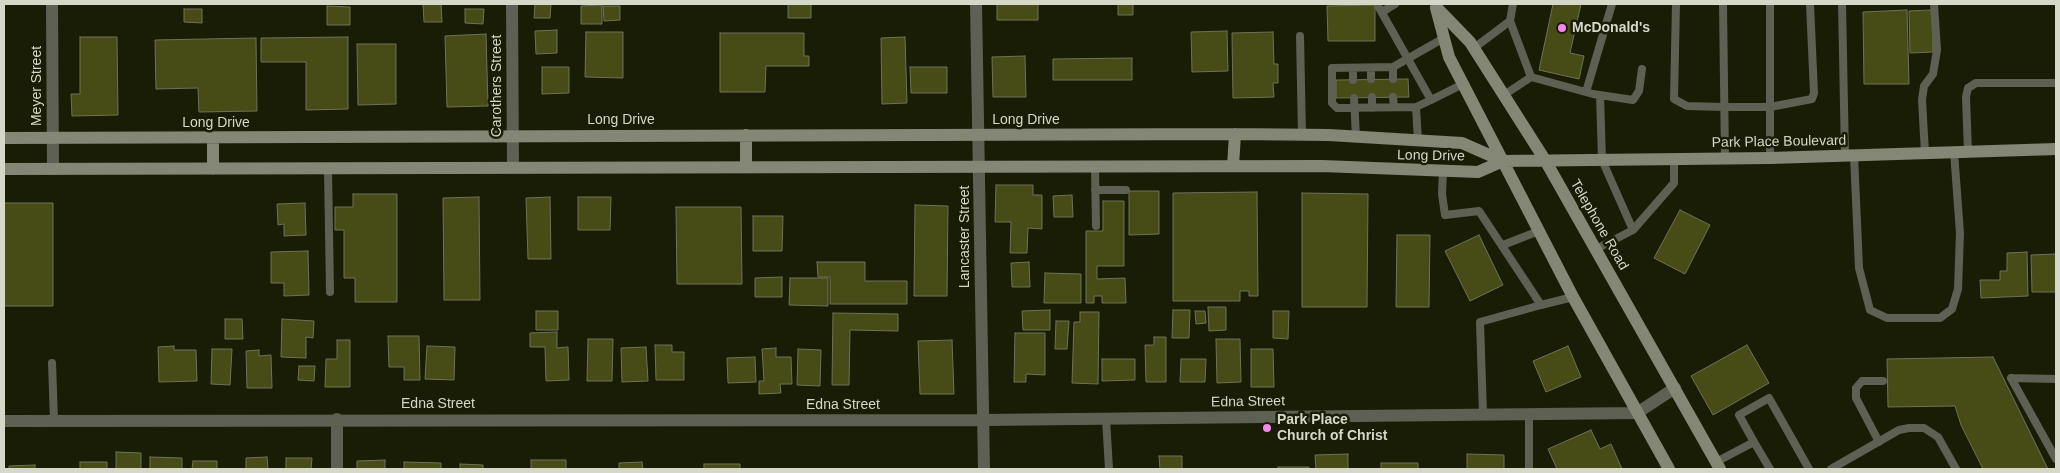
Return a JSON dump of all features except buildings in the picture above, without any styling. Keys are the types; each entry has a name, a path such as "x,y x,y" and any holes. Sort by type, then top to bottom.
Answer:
{"main road":[{"name":"Telephone Road","path":"1435,5 1449,57 1573,297 1670,469"},
{"name":"Telephone Road","path":"1435,5 1474,48 1545,160 1718,466"},
{"path":"1233,166 1235,134"},
{"name":"Long Drive","path":"4,138 512,135 1302,135 1462,143 1503,162"},
{"path":"746,135 746,168"},
{"path":"213,138 213,169"},
{"name":"Park Place Boulevard","path":"1503,162 1770,158 2056,149"},
{"name":"Long Drive","path":"4,169 1322,166 1478,172 1503,162"}],"street":[{"name":"Meyer Street","path":"52,4 53,169"},
{"name":"Carothers Street","path":"512,4 513,167"},
{"name":"Lancaster Street","path":"976,4 984,469"},
{"path":"1637,413 1675,388"},
{"name":"Edna Street","path":"4,420 984,420 1637,413"},
{"path":"337,419 337,469"}],"lane":[{"path":"1377,4 1431,100"},
{"path":"1382,12 1395,4"},
{"path":"1513,4 1510,21 1532,77"},
{"path":"1586,92 1612,4"},
{"path":"1676,4 1674,99 1687,106 1724,107 1770,107 1812,99 1814,93 1810,4"},
{"path":"1723,4 1725,159"},
{"path":"1770,4 1770,158"},
{"path":"1842,4 1849,156 1856,196 1859,268 1870,310 1887,318 1940,318 1952,308 1958,289 1960,233 1954,152"},
{"path":"1925,153 1922,100 1924,86 1933,74 1937,50 1934,4"},
{"path":"1474,48 1510,21"},
{"path":"1300,36 1302,135"},
{"path":"1444,38 1393,67 1332,68 1332,103 1337,108 1416,108 1463,84"},
{"path":"1393,67 1393,79"},
{"path":"1353,68 1353,80"},
{"path":"1371,68 1371,79"},
{"path":"1504,95 1532,77 1586,92 1634,100 1639,90 1642,69"},
{"path":"1968,152 1966,97 1968,88 1976,83 2056,82"},
{"path":"1600,95 1602,160 1633,230"},
{"path":"1372,97 1372,108"},
{"path":"1394,97 1394,108"},
{"path":"1354,98 1356,137"},
{"path":"1416,108 1418,141"},
{"path":"1596,249 1633,230 1674,183 1674,159"},
{"path":"1095,167 1096,226"},
{"path":"328,168 330,292"},
{"path":"1443,171 1442,194 1445,215 1479,211 1504,245 1541,305"},
{"path":"1096,190 1126,190"},
{"path":"1504,245 1540,231"},
{"path":"1483,414 1480,322 1573,297"},
{"path":"52,363 54,420"},
{"path":"2056,379 2011,378 2056,459"},
{"path":"1879,442 1856,398 1856,388 1862,381 1883,381"},
{"path":"1770,469 1739,415 1769,398 1801,460 1809,469"},
{"path":"1529,414 1529,469"},
{"path":"1106,419 1109,469"},
{"path":"1831,469 1899,430 1924,428 1938,437 1956,469"},
{"path":"1718,466 1753,439 1759,432"},
{"path":"1761,455 1769,451"}],"place":[{"name":"McDonald's","path":"1562,28"},
{"name":"Park Place Church of Christ","path":"1267,428"}]}
